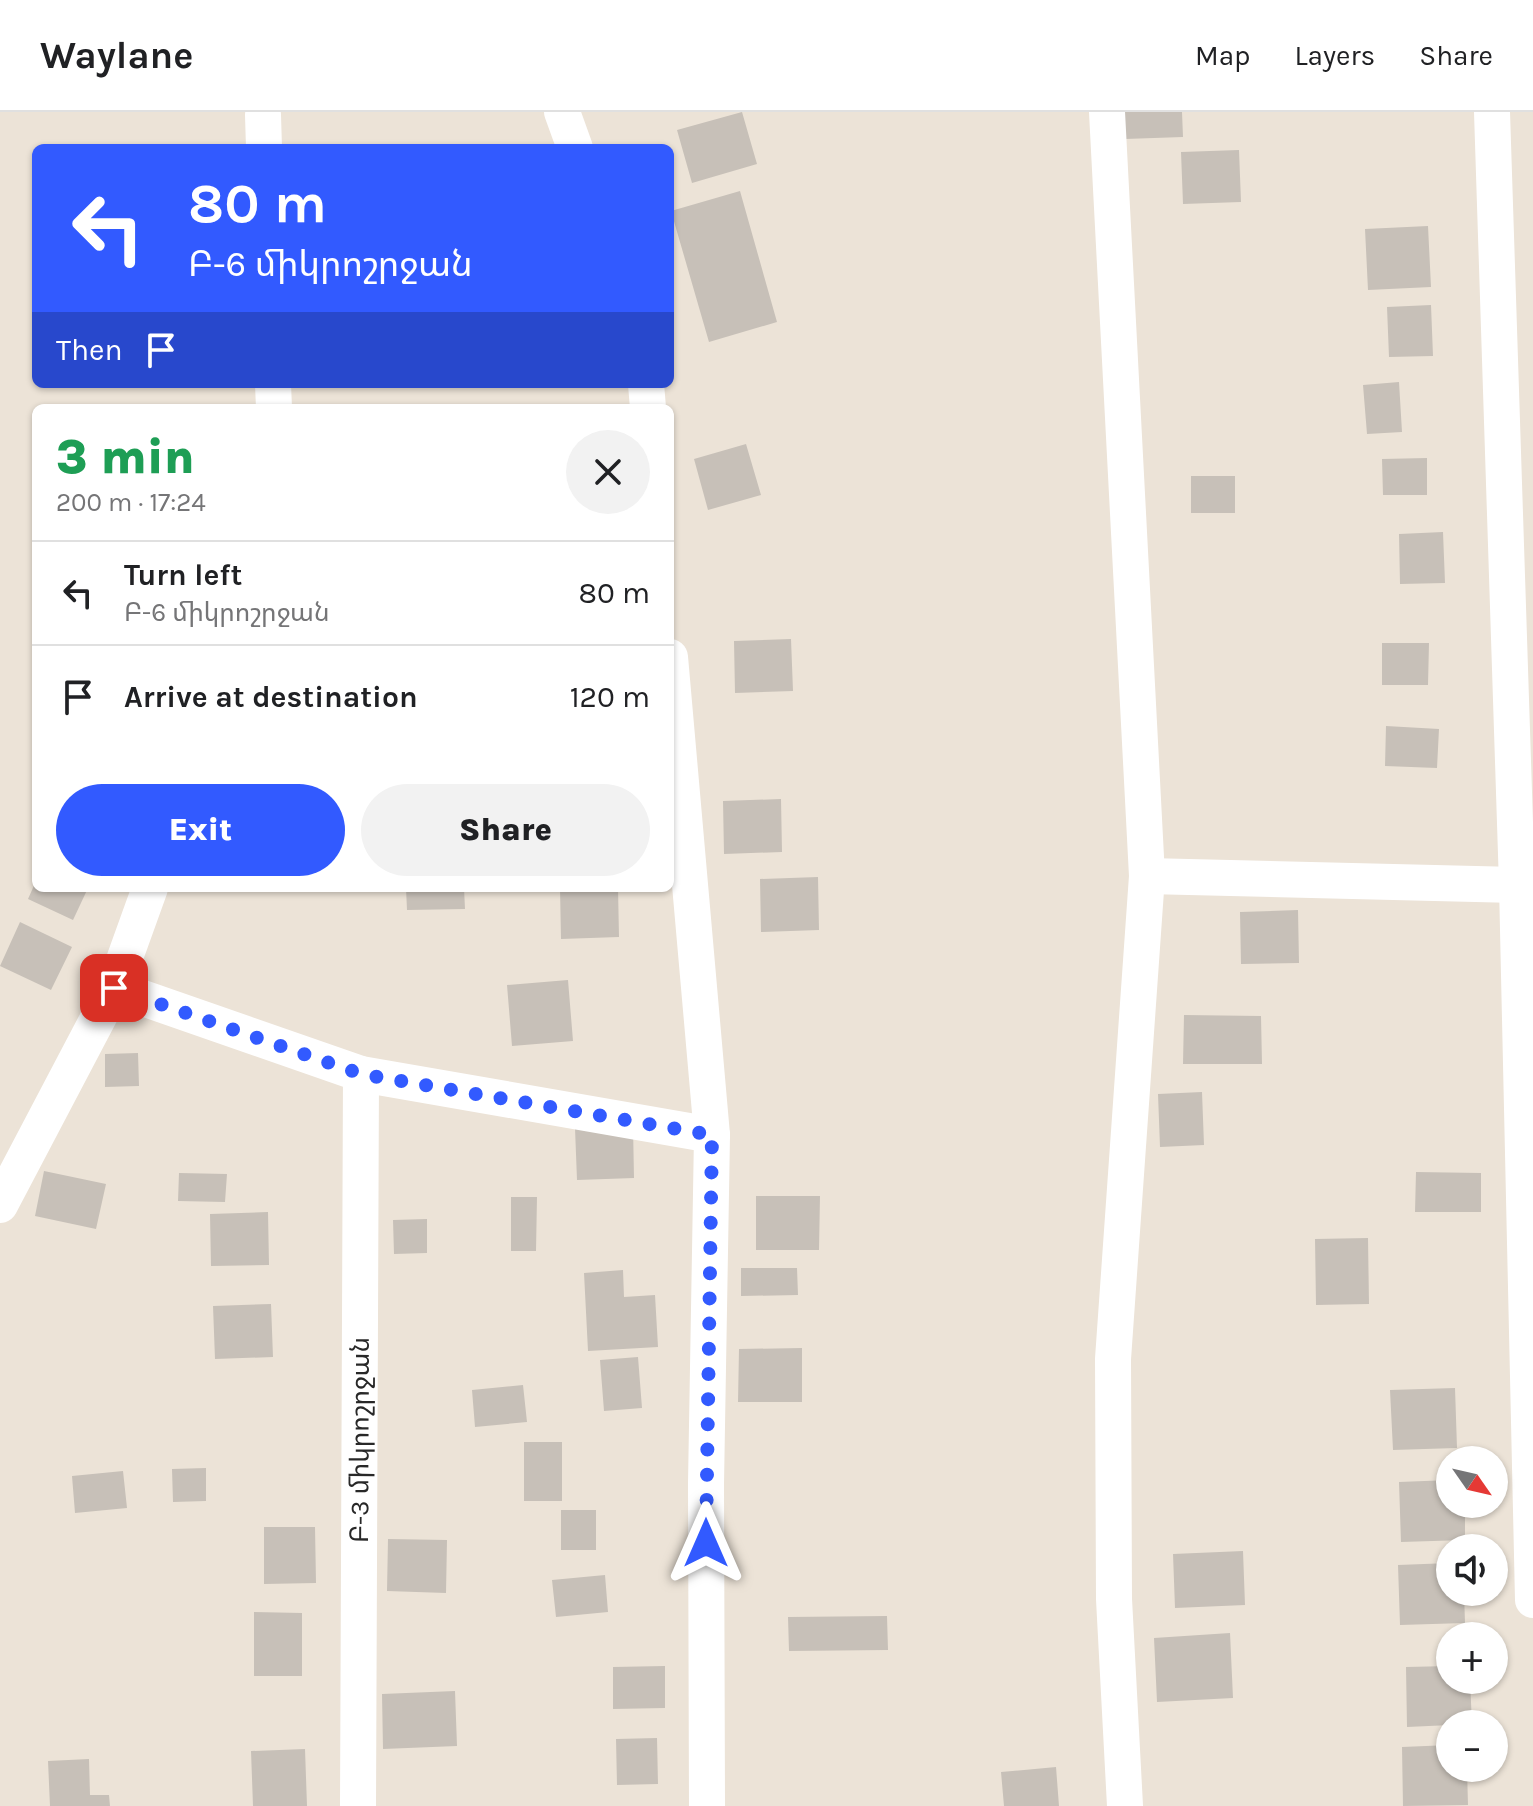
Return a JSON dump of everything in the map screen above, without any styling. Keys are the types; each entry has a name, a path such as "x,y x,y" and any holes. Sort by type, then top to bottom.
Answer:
{"street":[{"path":"562,112 574,144"},
{"path":"1107,112 1147,876 1113,1359 1114,1599 1125,1806"},
{"path":"1492,112 1517,885 1533,1600"},
{"path":"674,703 712,1135 706,1484 707,1806"},
{"path":"1147,876 1517,885"},
{"path":"0,1205 114,988 149,892"},
{"path":"114,988 361,1074 712,1135"},
{"name":"Բ-3 միկրոշրջան","path":"358,1806 361,1074"}],"building":[{"path":"742,112 757,164 692,183 677,130"},
{"path":"1124,112 1182,112 1183,137 1125,139"},
{"path":"1239,150 1241,202 1183,204 1181,152"},
{"path":"740,191 777,322 709,342 674,221 674,210"},
{"path":"1428,226 1431,287 1368,290 1365,229"},
{"path":"1431,305 1433,356 1389,357 1387,307"},
{"path":"1399,382 1402,432 1367,434 1363,385"},
{"path":"746,444 761,495 708,510 694,459"},
{"path":"1427,458 1427,495 1383,495 1382,459"},
{"path":"1191,476 1235,476 1235,513 1191,513"},
{"path":"1443,532 1445,583 1400,584 1399,534"},
{"path":"791,639 793,691 735,693 734,641"},
{"path":"1382,643 1429,643 1428,685 1382,685"},
{"path":"1386,726 1439,729 1437,768 1385,766"},
{"path":"781,799 782,852 724,854 723,801"},
{"path":"818,877 819,930 761,932 760,879"},
{"path":"32,890 86,892 73,920 28,899"},
{"path":"406,892 464,892 465,909 407,910"},
{"path":"560,892 618,892 619,937 561,939"},
{"path":"1298,910 1299,963 1241,964 1240,912"},
{"path":"20,922 72,947 51,990 0,966"},
{"path":"568,980 573,1041 512,1046 507,985"},
{"path":"1184,1015 1261,1016 1262,1064 1183,1064"},
{"path":"138,1053 139,1086 105,1087 105,1054"},
{"path":"1202,1092 1204,1145 1160,1147 1158,1094"},
{"path":"633,1126 634,1178 577,1180 575,1128"},
{"path":"44,1171 106,1184 96,1229 35,1216"},
{"path":"1416,1172 1481,1173 1481,1212 1415,1212"},
{"path":"179,1173 227,1174 225,1202 178,1201"},
{"path":"756,1196 820,1196 819,1250 756,1250"},
{"path":"511,1197 537,1197 536,1251 511,1251"},
{"path":"268,1212 269,1265 211,1266 210,1214"},
{"path":"427,1219 427,1253 394,1254 393,1220"},
{"path":"1368,1238 1369,1304 1316,1305 1315,1239"},
{"path":"741,1268 797,1268 798,1295 741,1296"},
{"path":"623,1270 624,1297 655,1295 658,1347 588,1351 584,1273"},
{"path":"271,1304 273,1357 215,1359 213,1306"},
{"path":"802,1348 802,1402 738,1402 739,1349"},
{"path":"638,1357 642,1408 604,1411 600,1360"},
{"path":"523,1385 527,1422 475,1427 472,1390"},
{"path":"1455,1388 1457,1446 1393,1450 1390,1390"},
{"path":"524,1442 562,1442 562,1501 524,1501"},
{"path":"206,1468 206,1501 173,1502 172,1469"},
{"path":"123,1471 127,1508 75,1513 72,1476"},
{"path":"1436,1481 1436,1518 1465,1518 1465,1534 1436,1534 1436,1541 1401,1542 1399,1482"},
{"path":"561,1510 596,1510 596,1550 561,1550"},
{"path":"264,1527 315,1527 316,1583 264,1584"},
{"path":"388,1539 447,1540 446,1593 387,1591"},
{"path":"1243,1551 1245,1605 1175,1608 1173,1554"},
{"path":"1436,1564 1436,1606 1464,1606 1465,1622 1400,1625 1398,1565"},
{"path":"605,1575 608,1612 556,1617 552,1580"},
{"path":"254,1612 302,1613 302,1676 254,1676"},
{"path":"887,1616 888,1650 789,1651 788,1617"},
{"path":"1230,1633 1233,1698 1157,1702 1154,1638"},
{"path":"665,1666 665,1708 613,1709 613,1667"},
{"path":"1436,1666 1436,1694 1471,1694 1471,1710 1436,1710 1436,1726 1407,1727 1406,1667"},
{"path":"455,1691 457,1746 383,1749 382,1694"},
{"path":"657,1738 658,1784 617,1785 616,1739"},
{"path":"1436,1746 1436,1782 1467,1782 1468,1805 1403,1806 1402,1747"},
{"path":"305,1749 307,1806 253,1806 251,1751"},
{"path":"89,1759 90,1795 109,1795 110,1806 50,1806 48,1761"},
{"path":"1056,1767 1059,1806 1004,1806 1001,1772"}],"route":[{"path":"114,988 361,1074 712,1135 706,1543"}]}
